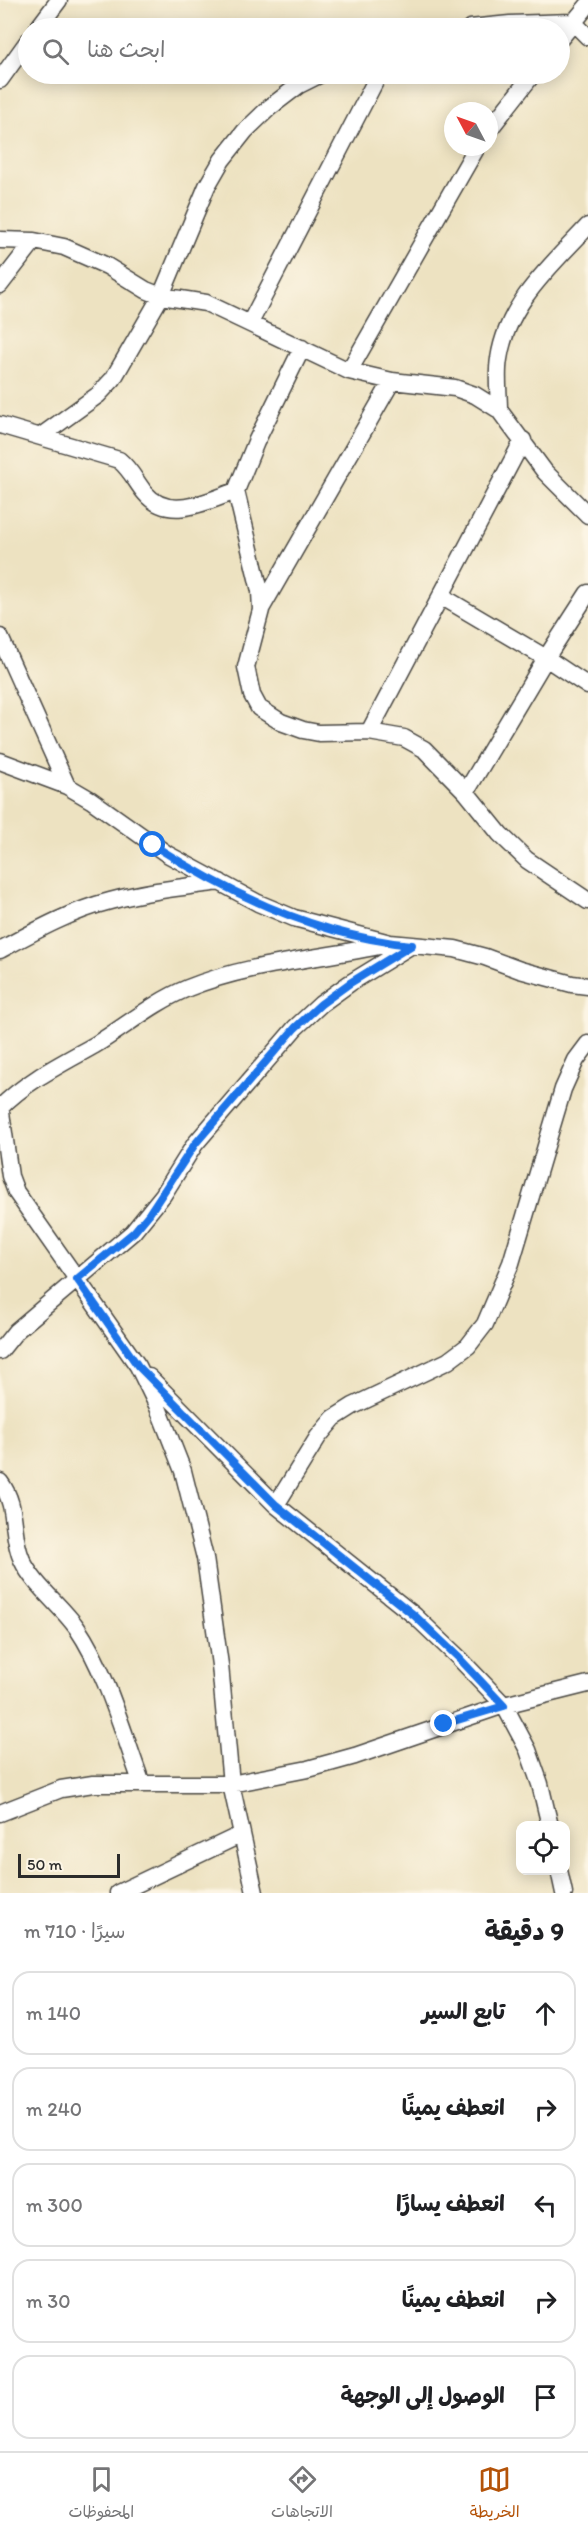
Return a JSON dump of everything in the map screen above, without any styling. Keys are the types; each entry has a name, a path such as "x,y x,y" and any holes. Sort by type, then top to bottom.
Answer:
{"street":[{"path":"46,18 59,0"},
{"path":"570,26 588,5"},
{"path":"570,22 573,22 588,36"},
{"path":"0,80 18,55"},
{"path":"41,436 56,427 107,386 161,296 207,186 222,160 245,131 269,108 301,84"},
{"path":"250,323 374,84"},
{"path":"498,118 524,84"},
{"path":"349,370 472,156"},
{"path":"500,410 499,359 504,339 518,305 588,226"},
{"path":"0,240 34,241 64,247 86,256 134,284 161,296 206,303 349,370 392,381 455,387 487,401 500,410 545,472 588,515"},
{"path":"0,285 34,241"},
{"path":"261,610 256,569 236,491 256,442 302,348"},
{"path":"392,381 261,610 246,667 252,695 259,708 280,722 303,730 320,733 369,732 404,738 424,749 527,860 588,901"},
{"path":"0,425 119,460 127,466 154,503 166,508 196,504 236,491"},
{"path":"369,732 523,441"},
{"path":"466,792 546,658 588,593"},
{"path":"441,596 546,658 588,686"},
{"path":"0,637 67,786"},
{"path":"0,761 67,786 91,800 167,854 258,903 294,918 390,943 455,949 520,970 588,986"},
{"path":"0,950 68,916 110,901 156,891 220,882"},
{"path":"255,1893 231,1784 220,1665 206,1558 183,1471 157,1405 138,1366 16,1192 10,1176 0,1107 60,1064 106,1038 164,999 189,987 265,966 390,943"},
{"path":"0,1351 16,1331 134,1232 149,1214 195,1144 295,1028 321,1004 350,983 412,945"},
{"path":"276,1505 318,1437 334,1418 353,1406 448,1361 468,1346 485,1324 511,1263 563,1089 576,1060 588,1044"},
{"path":"138,1366 276,1505 415,1616 504,1706 528,1750 540,1784 549,1821"},
{"path":"0,1482 10,1498 21,1559 32,1577 77,1628 90,1652 142,1784"},
{"path":"0,1813 61,1789 93,1784 231,1784 308,1769 345,1759 504,1706 588,1684"},
{"path":"118,1893 242,1834"},
{"path":"560,1875 564,1893"}],"route":[{"path":"153,845 258,903 294,918 358,936 412,945 350,983 321,1004 295,1028 195,1144 163,1195 134,1232 77,1279 138,1366 211,1440 276,1505 415,1616 504,1706 444,1724"}]}
